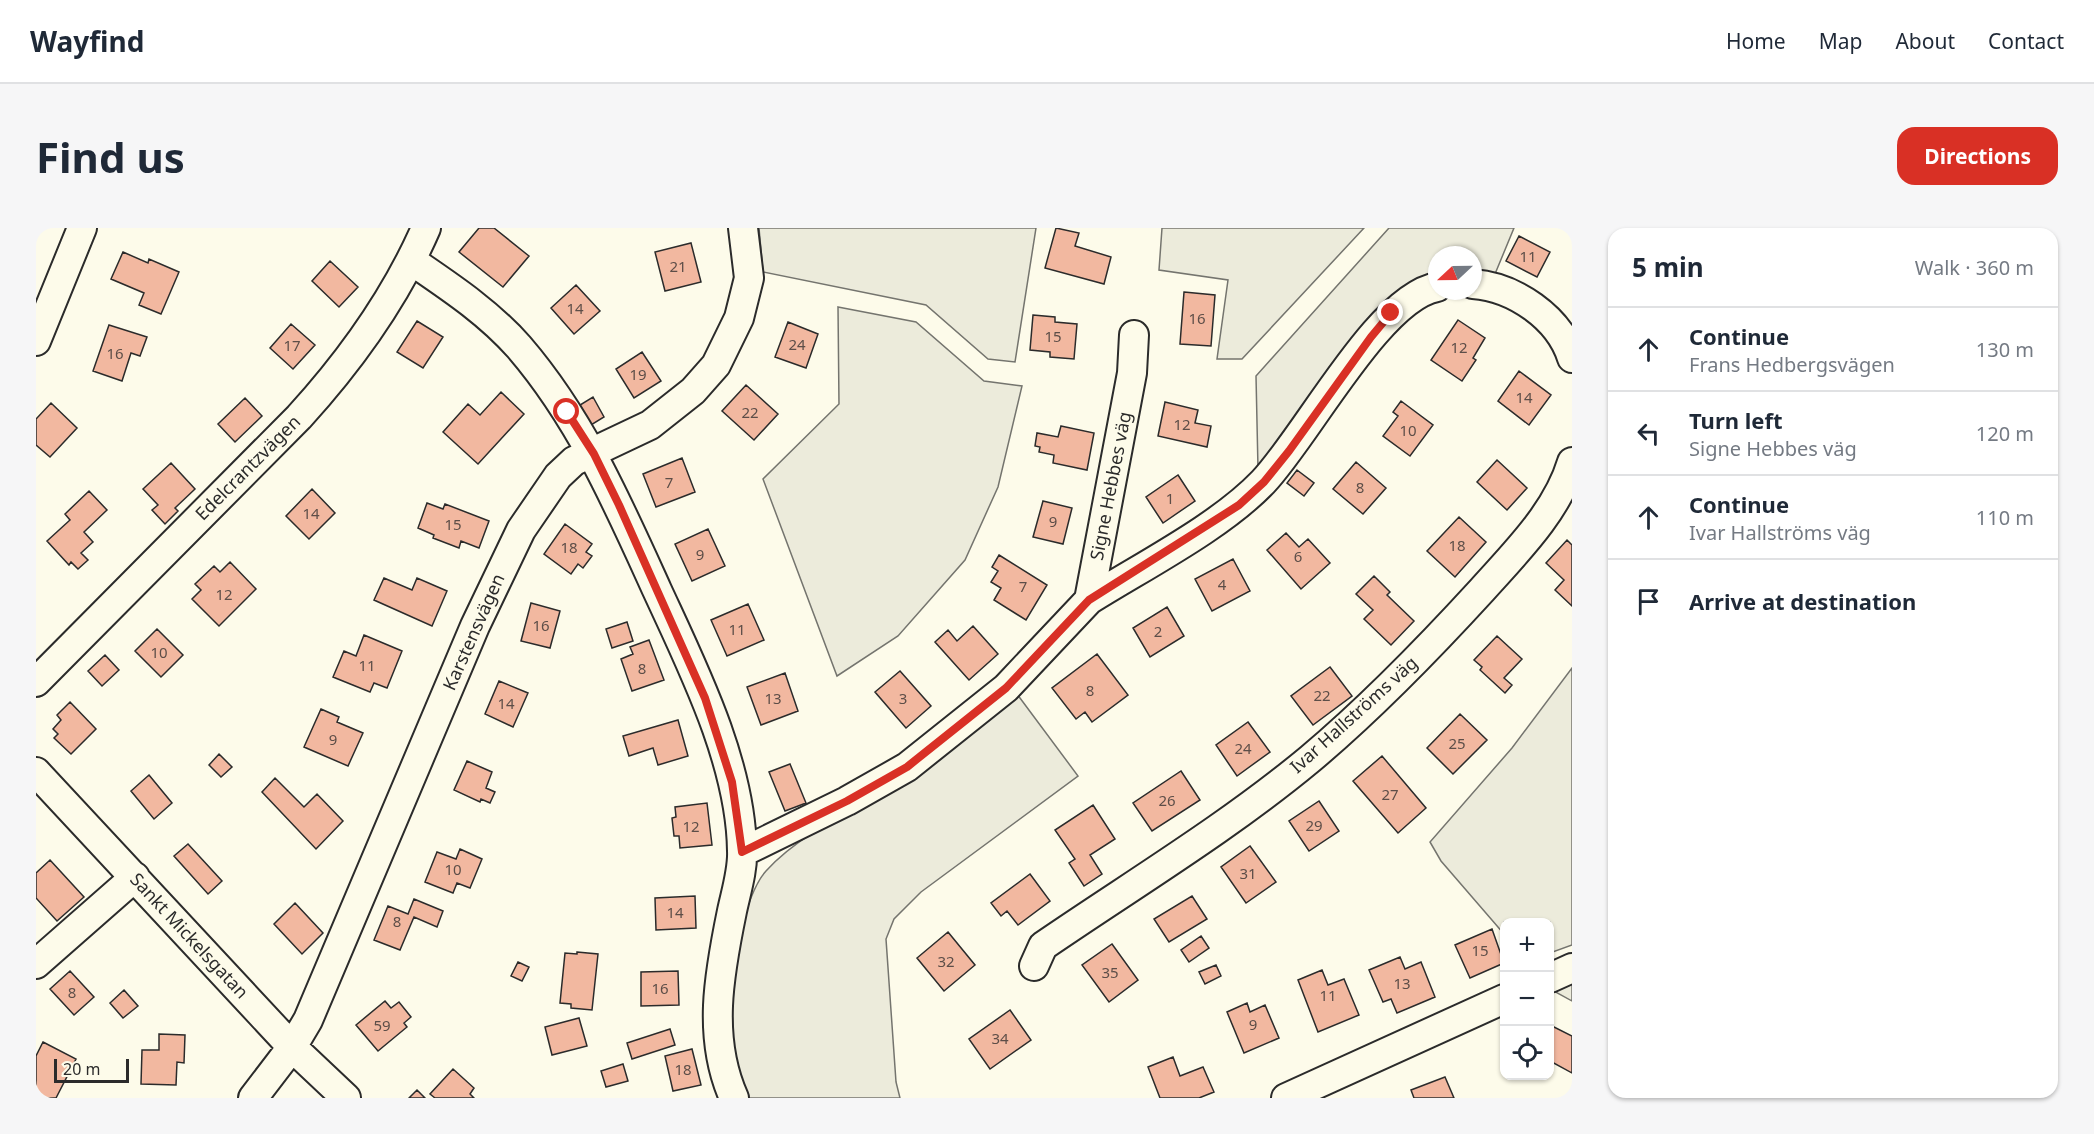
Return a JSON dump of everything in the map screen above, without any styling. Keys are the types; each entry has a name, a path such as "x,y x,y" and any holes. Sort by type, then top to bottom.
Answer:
{"street":[{"path":"36,341 82,228"},
{"name":"Edelcrantzvägen","path":"36,682 336,377 389,302 412,261 426,228"},
{"name":"Karstensvägen","path":"253,1098 292,1047 308,1020 498,575 521,530 558,476 574,462 650,425 693,391 716,365 739,318 749,278 742,228"},
{"path":"412,261 448,285 501,327 538,371 594,454 705,698 732,782 742,852 717,996 720,1057 734,1098"},
{"path":"1482,284 1491,285 1516,296 1539,312 1557,332 1572,358"},
{"path":"742,852 847,801 907,767 1006,688 1089,600 1239,505 1264,482 1289,451 1371,337 1391,313 1412,297 1428,291"},
{"name":"Signe Hebbes väg","path":"1089,600 1132,373 1134,335"},
{"name":"Ivar Hallströms väg","path":"1034,966 1043,946 1275,786 1309,760 1385,691 1533,534 1567,478 1572,462"},
{"name":"Sankt Mickelsgatan","path":"36,772 292,1047 346,1098"},
{"path":"36,964 135,877"},
{"path":"1554,976 1572,968"},
{"path":"1287,1098 1500,1001"}],"shaded area":[{"path":"759,228 1036,228 1015,362 988,359 926,305 763,272"},
{"path":"1162,228 1364,228 1242,359 1217,359 1228,280 1159,270"},
{"path":"1389,228 1514,228 1495,274 1482,273 1482,246 1428,246 1428,286 1258,469 1256,376"},
{"path":"838,307 916,322 984,381 1022,386 998,487 965,560 898,636 837,676 763,479 839,404"},
{"path":"1572,668 1572,945 1554,952 1554,918 1500,918 1500,929 1441,861 1430,842 1512,748"},
{"path":"1017,694 1078,776 921,892 894,919 886,939 896,1082 900,1098 748,1098 734,1052 729,1005 735,955 745,915 758,882 782,855 801,840 929,766"},
{"path":"1572,976 1572,1001 1554,991 1554,987"}],"building":[{"path":"479,228 494,228 529,256 503,287 459,252"},
{"path":"1056,228 1079,233 1075,246 1111,257 1104,284 1045,268"},
{"path":"1519,236 1550,252 1537,277 1506,261"},
{"path":"691,243 701,282 665,291 655,252"},
{"path":"123,252 148,263 149,259 179,272 161,314 139,305 144,293 111,279"},
{"path":"330,261 358,287 339,307 312,281"},
{"path":"576,285 600,311 574,334 551,308"},
{"path":"1184,292 1215,295 1211,346 1180,344"},
{"path":"1033,315 1055,317 1055,322 1077,324 1074,359 1050,357 1050,352 1030,350"},
{"path":"1458,320 1485,338 1473,358 1476,360 1462,381 1431,360"},
{"path":"417,321 443,337 423,368 397,352"},
{"path":"788,322 818,334 806,368 775,357"},
{"path":"291,324 315,345 293,369 270,348"},
{"path":"109,325 147,337 140,356 131,353 122,381 93,371"},
{"path":"642,352 661,381 634,398 616,369"},
{"path":"1519,371 1551,395 1529,425 1498,401"},
{"path":"746,385 778,414 754,440 722,411"},
{"path":"501,392 524,414 478,464 443,432 468,404 480,415"},
{"path":"593,397 604,417 591,425 580,405"},
{"path":"245,398 262,416 235,442 218,424"},
{"path":"1401,401 1433,425 1410,456 1383,436 1398,416 1393,412"},
{"path":"1165,402 1198,410 1195,423 1211,426 1207,447 1158,436"},
{"path":"51,403 77,428 50,457 36,445 36,419"},
{"path":"1061,426 1094,433 1087,470 1053,463 1054,455 1039,452 1040,447 1035,446 1037,433 1058,437"},
{"path":"682,458 695,492 656,507 643,474"},
{"path":"1497,460 1527,488 1507,510 1477,482"},
{"path":"1356,462 1386,488 1363,514 1333,489"},
{"path":"171,463 195,489 175,508 178,511 165,524 152,510 158,505 143,489"},
{"path":"1297,470 1314,483 1304,496 1287,483"},
{"path":"1178,475 1195,501 1163,523 1146,497"},
{"path":"312,489 335,513 309,539 286,516"},
{"path":"89,491 107,510 84,532 93,542 81,553 88,560 78,569 71,562 69,565 47,541 70,520 65,514"},
{"path":"1043,501 1072,508 1063,544 1033,537"},
{"path":"427,503 443,509 445,504 489,521 479,548 461,541 459,548 433,538 434,535 418,528"},
{"path":"1459,517 1486,542 1455,577 1427,551"},
{"path":"565,524 592,544 586,552 592,556 583,568 578,564 571,574 544,554"},
{"path":"708,529 725,566 692,581 675,544"},
{"path":"1286,533 1299,547 1308,539 1330,563 1301,589 1267,550"},
{"path":"1567,540 1572,545 1572,606 1555,590 1564,580 1546,563"},
{"path":"999,555 1047,585 1026,620 994,600 1001,588 991,582 998,571 992,567"},
{"path":"1233,559 1250,591 1212,611 1195,579"},
{"path":"230,562 256,589 219,626 192,599 201,590 195,584 214,566 220,572"},
{"path":"1374,576 1390,592 1387,595 1414,621 1391,645 1364,619 1373,610 1356,594"},
{"path":"384,578 412,590 417,578 447,591 432,626 374,600"},
{"path":"531,603 560,611 550,648 521,641"},
{"path":"748,604 764,640 727,656 711,620"},
{"path":"1167,607 1184,636 1150,657 1133,628"},
{"path":"627,622 633,641 612,648 606,629"},
{"path":"973,626 998,654 969,680 935,642 948,630 957,641"},
{"path":"157,629 183,655 161,677 135,651"},
{"path":"364,635 402,651 387,688 374,683 370,692 333,677 344,651 356,656"},
{"path":"1497,636 1522,659 1504,678 1512,685 1505,693 1480,670 1482,667 1474,660"},
{"path":"649,640 664,680 632,691 621,659 633,654 630,647"},
{"path":"1097,654 1128,695 1092,722 1085,712 1076,719 1052,688"},
{"path":"105,655 119,670 102,686 88,671"},
{"path":"1330,667 1352,696 1313,725 1291,696"},
{"path":"900,671 931,706 906,728 875,692"},
{"path":"785,673 798,711 761,725 747,687"},
{"path":"499,681 528,693 513,727 485,714"},
{"path":"70,702 96,729 71,754 54,738 58,734 53,729 61,720 57,715"},
{"path":"321,709 339,717 337,722 363,733 348,766 304,747"},
{"path":"1460,714 1487,740 1453,774 1427,748"},
{"path":"678,720 688,756 658,765 653,748 629,756 623,736"},
{"path":"1248,722 1270,752 1237,776 1216,745"},
{"path":"219,754 232,767 221,777 209,765"},
{"path":"1382,756 1426,808 1398,833 1353,781"},
{"path":"467,761 492,772 486,788 495,792 490,803 481,799 480,802 454,790"},
{"path":"790,764 806,803 785,811 769,772"},
{"path":"1181,771 1200,800 1152,831 1133,803"},
{"path":"149,775 172,803 154,819 131,791"},
{"path":"275,778 304,807 317,794 343,821 316,849 262,792"},
{"path":"1319,801 1339,831 1309,851 1289,821"},
{"path":"707,803 712,845 680,848 679,836 674,836 672,818 676,817 675,807"},
{"path":"1093,805 1115,839 1090,855 1102,874 1084,886 1069,863 1075,859 1055,830"},
{"path":"188,844 222,881 208,894 174,856"},
{"path":"1250,846 1276,882 1246,903 1221,867"},
{"path":"460,849 482,859 470,888 457,883 453,893 425,882 437,852 456,859"},
{"path":"50,860 84,897 57,921 36,898 36,873"},
{"path":"1030,874 1050,901 1018,925 1007,911 1001,916 991,903"},
{"path":"695,896 696,928 656,930 655,898"},
{"path":"1192,896 1207,919 1169,942 1154,919"},
{"path":"414,899 443,911 437,927 414,917 400,950 374,940 388,906 408,914"},
{"path":"295,903 323,933 302,954 274,924"},
{"path":"1492,929 1500,952 1500,965 1470,978 1455,945"},
{"path":"948,932 975,965 944,991 917,958"},
{"path":"1201,936 1209,948 1189,962 1181,950"},
{"path":"1112,944 1138,980 1109,1002 1082,965"},
{"path":"577,952 598,954 592,1010 571,1008 571,1004 560,1003 565,953 577,954"},
{"path":"1400,957 1405,969 1421,962 1435,997 1397,1013 1391,999 1383,1002 1369,970"},
{"path":"518,962 529,967 522,981 511,976"},
{"path":"1216,965 1221,976 1205,984 1199,972"},
{"path":"1322,970 1328,985 1344,979 1359,1015 1318,1032 1298,980"},
{"path":"70,971 94,997 74,1015 50,989"},
{"path":"678,971 679,1005 641,1006 641,972"},
{"path":"124,990 138,1006 123,1018 110,1003"},
{"path":"385,1001 391,1008 399,1002 411,1017 404,1023 407,1027 378,1051 356,1025"},
{"path":"1247,1003 1250,1012 1265,1005 1279,1038 1244,1053 1227,1012"},
{"path":"1010,1010 1031,1040 990,1069 969,1039"},
{"path":"579,1018 587,1046 552,1055 545,1027"},
{"path":"1554,1027 1572,1036 1572,1073 1554,1063"},
{"path":"670,1029 675,1045 632,1059 627,1043"},
{"path":"159,1034 185,1035 184,1063 177,1062 176,1085 141,1084 142,1050 159,1050"},
{"path":"43,1042 76,1059 56,1098 36,1098 36,1056"},
{"path":"692,1049 701,1085 673,1091 665,1056"},
{"path":"1173,1057 1180,1076 1203,1067 1214,1092 1199,1098 1160,1098 1148,1067"},
{"path":"623,1064 628,1081 606,1087 601,1071"},
{"path":"453,1069 474,1088 470,1094 474,1098 435,1098 430,1094"},
{"path":"1445,1077 1454,1098 1414,1098 1411,1090"},
{"path":"417,1090 425,1098 409,1098"}],"route":[{"path":"567,412 594,454 619,505 705,698 732,782 742,852 801,825 907,767 1006,688 1089,600 1239,505 1264,482 1289,451 1371,337 1391,313"}]}
